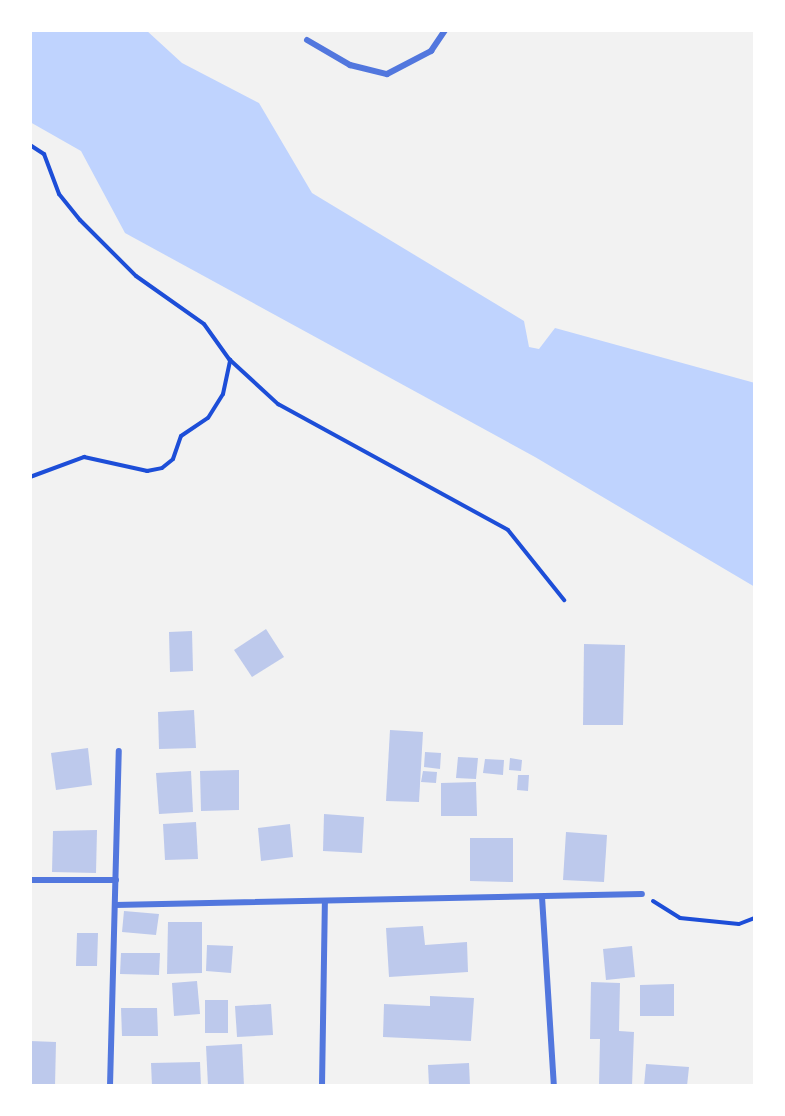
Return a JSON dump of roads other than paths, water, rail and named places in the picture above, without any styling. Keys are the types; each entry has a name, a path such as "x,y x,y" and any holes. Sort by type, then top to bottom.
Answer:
{"street":[{"path":"307,40 350,65 387,74 431,51 445,30"},
{"path":"110,1086 119,751"},
{"path":"30,880 116,880"},
{"path":"115,905 642,894"},
{"path":"542,897 554,1086"},
{"path":"322,1086 325,902"}],"water":[{"path":"30,30 146,30 182,63 259,103 312,193 524,321 529,347 539,349 555,328 755,383 755,587 535,457 125,233 81,151 30,122"}]}
